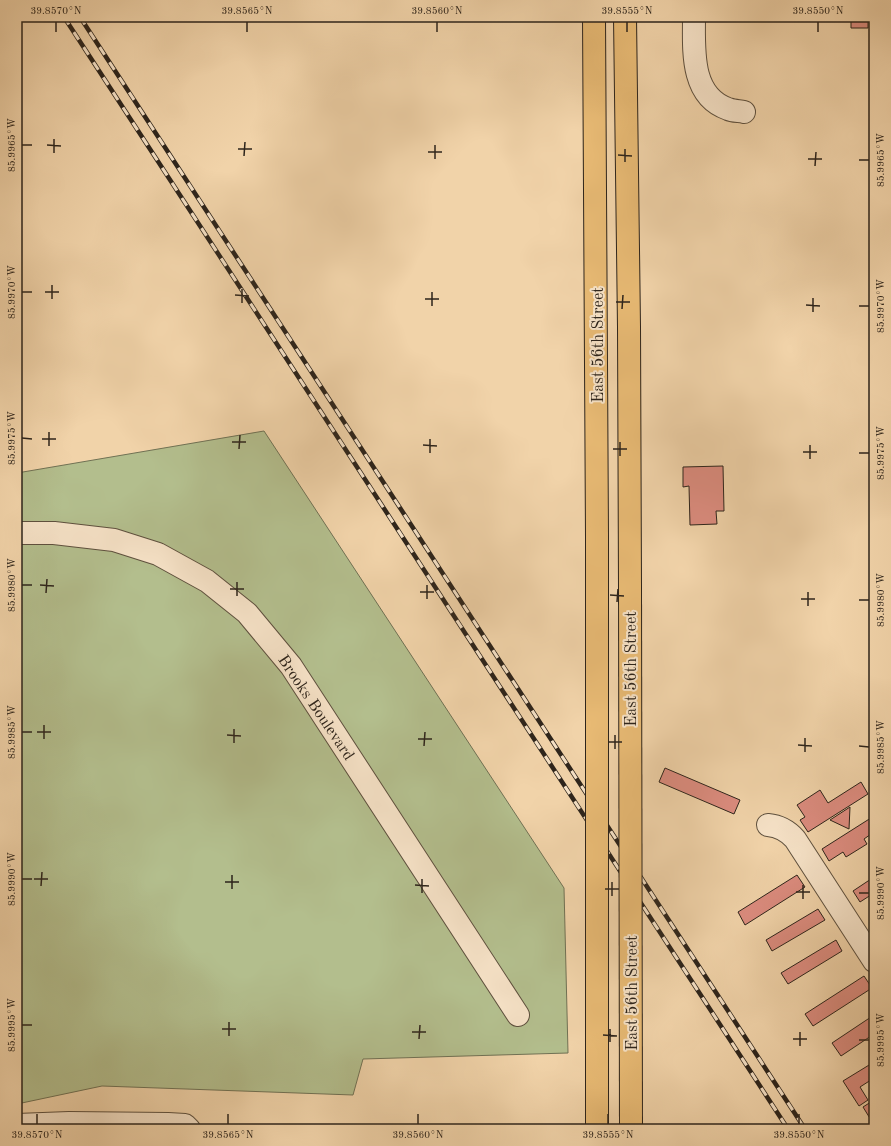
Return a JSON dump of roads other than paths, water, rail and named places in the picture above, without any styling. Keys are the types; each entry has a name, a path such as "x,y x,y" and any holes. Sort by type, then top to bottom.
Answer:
{"main road":[{"name":"East 56th Street","path":"594,17 597,536 597,1120"},
{"name":"East 56th Street","path":"625,17 629,327 631,1129"}],"street":[{"path":"694,17 694,58 702,86 708,96 716,102 728,109 744,112"},
{"name":"Brooks Boulevard","path":"17,532 54,533 114,540 158,554 207,581 248,613 292,666 518,1015"},
{"path":"768,825 778,827 788,832 795,839 874,961"},
{"path":"17,1125 69,1123 168,1124 185,1126 189,1129"}],"railway":[{"path":"64,17 788,1129"},
{"path":"80,17 805,1129"}]}
